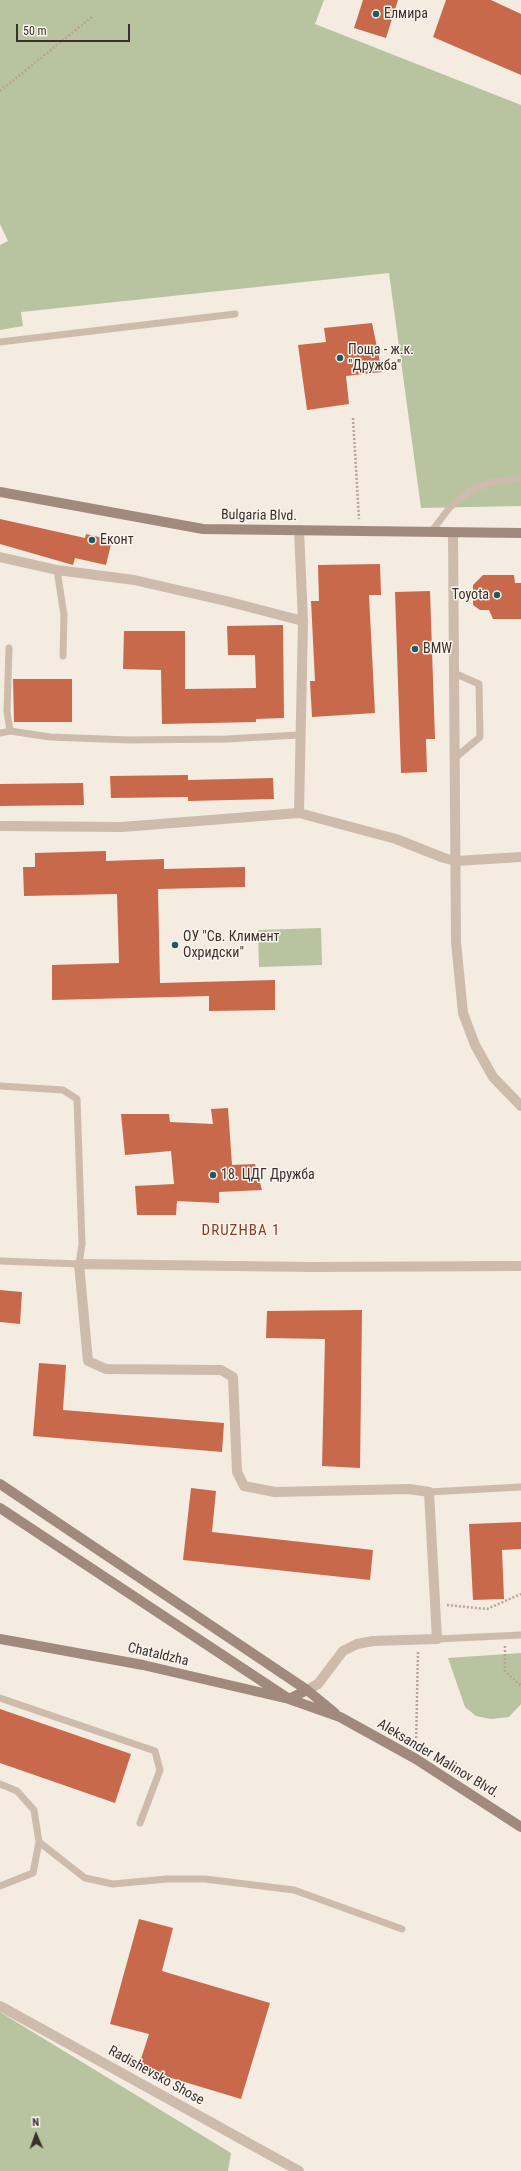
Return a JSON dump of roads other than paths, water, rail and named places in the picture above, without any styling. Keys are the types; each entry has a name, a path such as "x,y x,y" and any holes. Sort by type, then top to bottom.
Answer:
{"street":[{"name":"Bulgaria Blvd.","path":"0,492 203,529 521,533"},
{"path":"299,530 302,621 299,813"},
{"path":"454,533 456,942 463,1013 475,1045 493,1077 521,1106"},
{"path":"0,556 57,570 134,580 226,601 302,621"},
{"path":"0,826 122,827 299,813 396,839 444,858 456,861 521,857"},
{"path":"289,1699 318,1684 344,1651 357,1644 437,1639 429,1492 409,1490 275,1492 244,1486 237,1472 233,1377 221,1370 106,1369 88,1361 79,1264 312,1267 521,1266"},
{"path":"0,1484 307,1690 340,1717"},
{"path":"0,1508 289,1699 340,1717"},
{"name":"Chataldzha","path":"0,1639 136,1664 289,1699"},
{"name":"Aleksander Malinov Blvd.","path":"340,1717 416,1759 521,1826"},
{"name":"Radishevsko Shose","path":"0,2006 299,2171"}],"lane":[{"path":"0,342 235,314"},
{"path":"431,532 450,507 470,492 491,482 521,479"},
{"path":"57,570 64,615 63,656"},
{"path":"9,648 7,712 10,731"},
{"path":"454,673 479,684 480,737 455,758"},
{"path":"0,733 10,731 50,737 129,740 226,739 300,735"},
{"path":"0,1086 63,1090 77,1099 82,1244 79,1264 0,1261"},
{"path":"429,1492 521,1487"},
{"path":"437,1639 521,1635"},
{"path":"0,1698 155,1751 160,1770 140,1823"},
{"path":"0,1784 17,1791 34,1810 39,1842 33,1873 0,1886"},
{"path":"39,1842 85,1878 113,1884 167,1879 205,1879 294,1890 402,1929"}],"place":[{"name":"Елмира","path":"376,14"},
{"name":"Поща - ж.к. \"Дружба\"","path":"340,358"},
{"name":"Еконт","path":"92,540"},
{"name":"Toyota","path":"497,595"},
{"name":"BMW","path":"415,649"},
{"name":"ОУ \"Св. Климент Охридски\"","path":"175,945"},
{"name":"18. ЦДГ Дружба","path":"213,1175"}],"district":[{"name":"DRUZHBA 1","path":"241,1231"}]}
